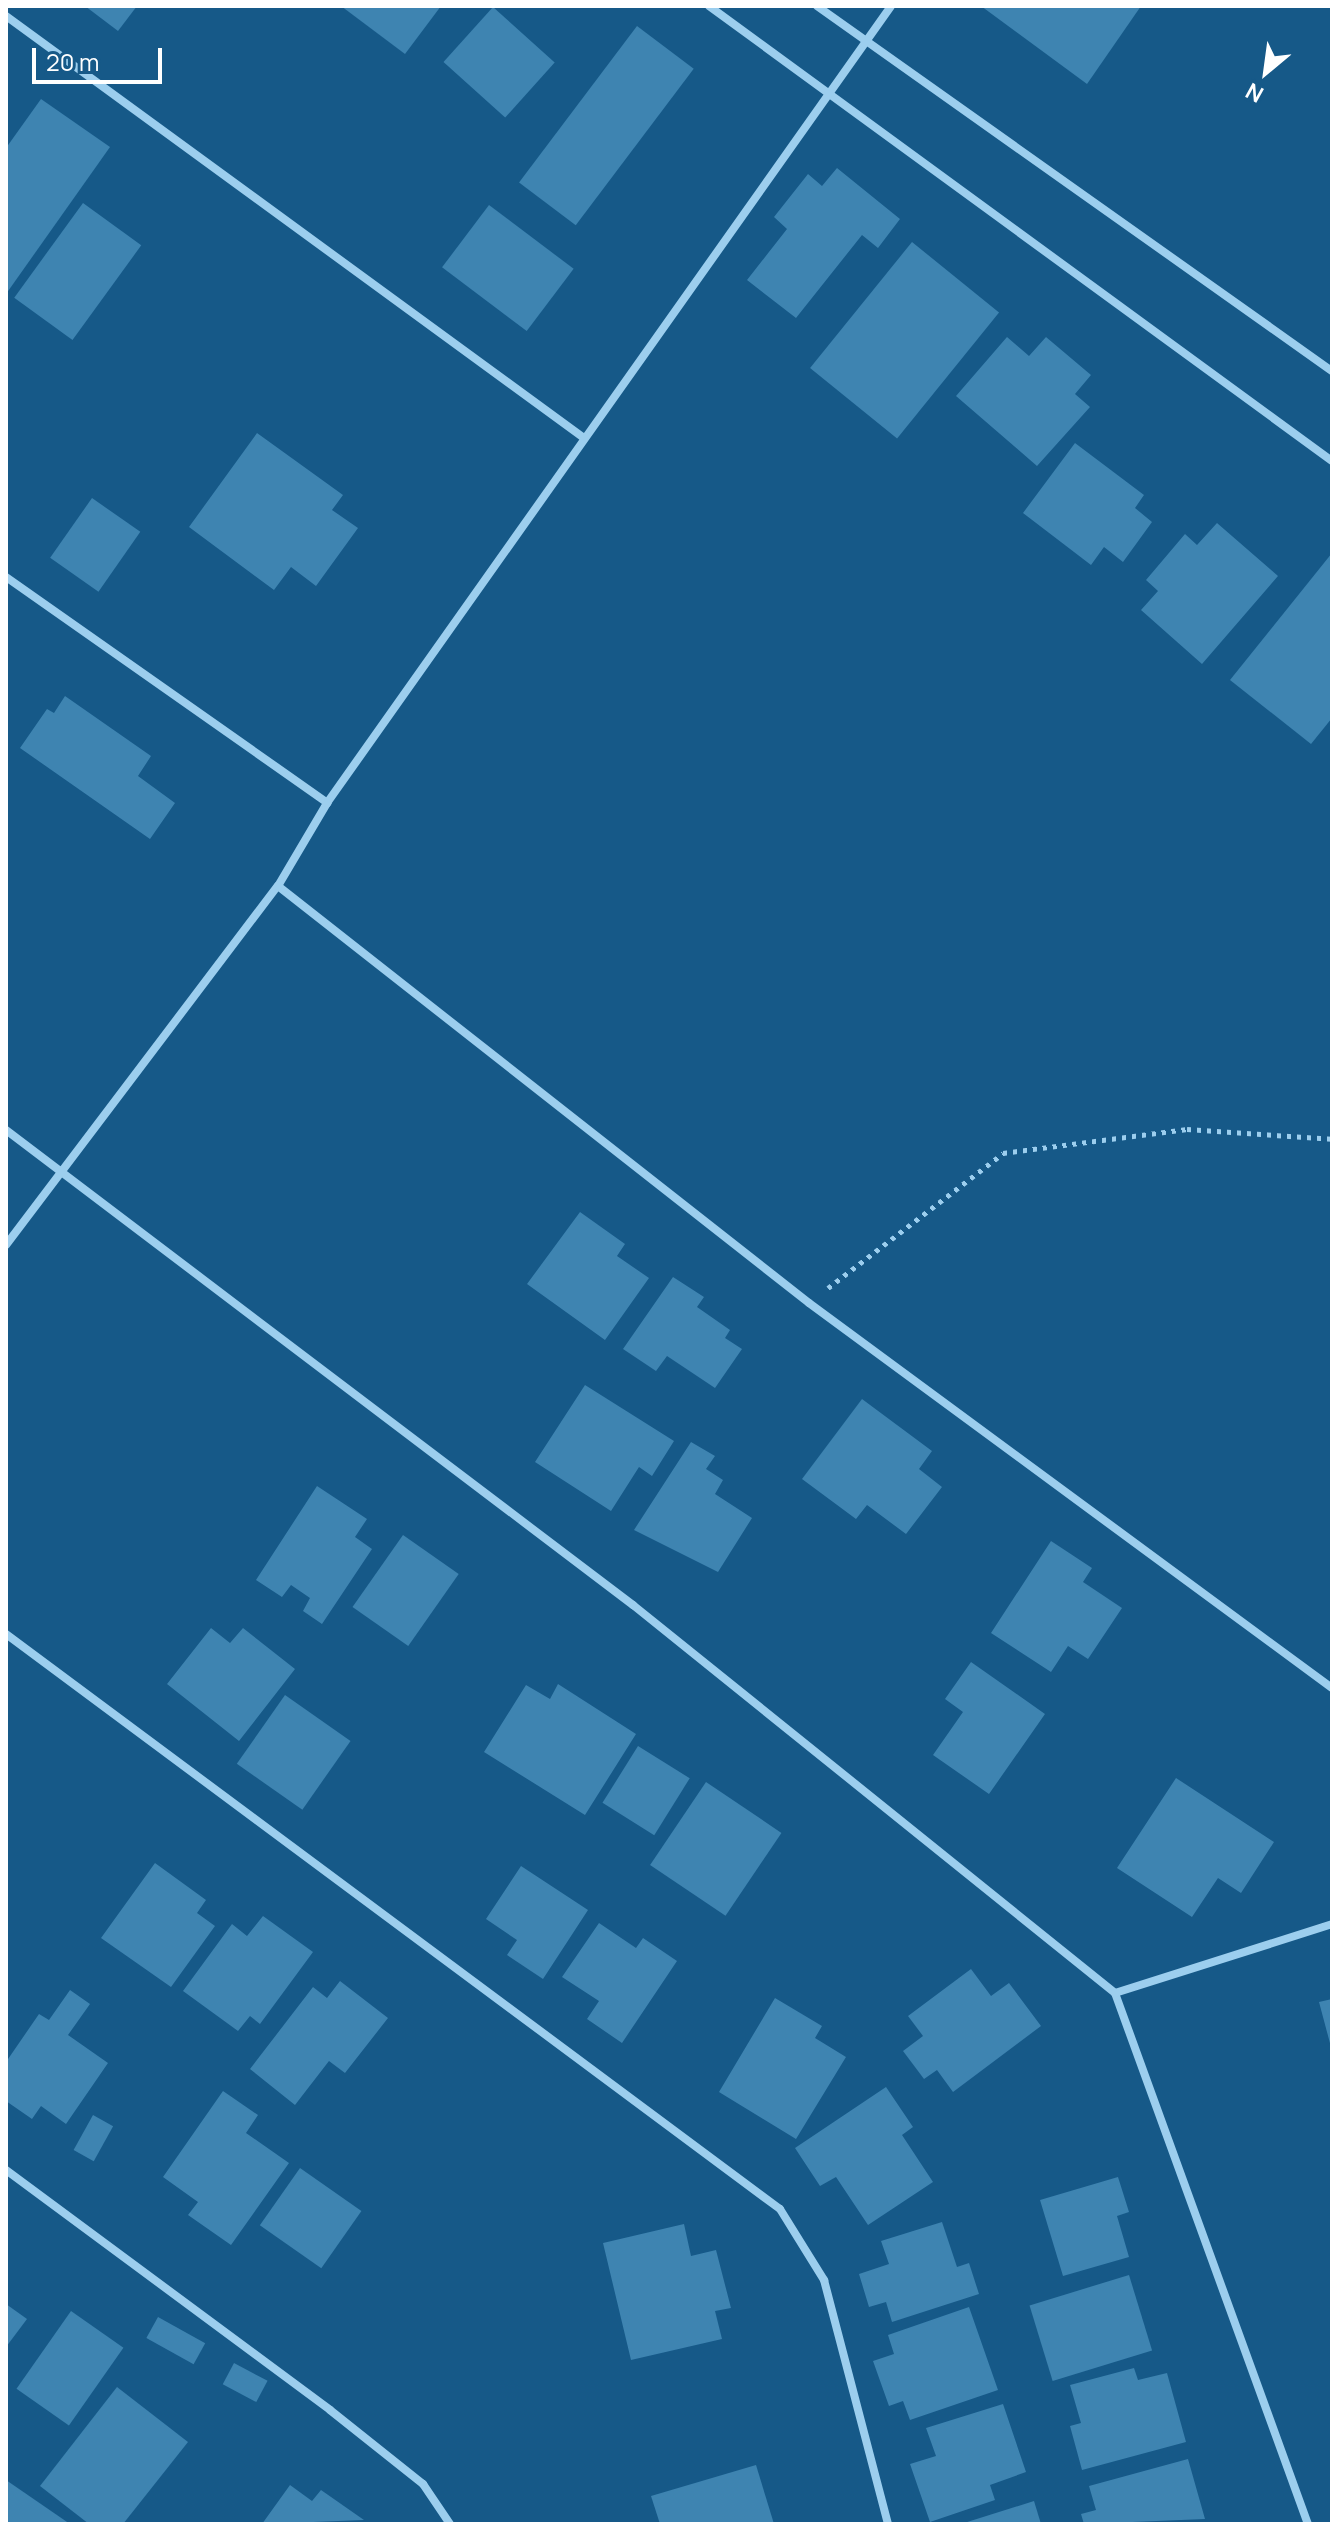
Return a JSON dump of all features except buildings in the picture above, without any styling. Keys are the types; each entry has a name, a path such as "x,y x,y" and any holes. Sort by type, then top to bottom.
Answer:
{"street":[{"path":"709,6 1332,461"},
{"path":"817,6 1332,371"},
{"path":"6,1245 278,886 327,803 891,6"},
{"path":"6,16 584,438"},
{"path":"6,577 327,803"},
{"path":"278,886 809,1303 1332,1688"},
{"path":"6,1130 633,1605 1115,1993 1308,2524"},
{"path":"6,1634 780,2209 824,2280 888,2524"},
{"path":"1115,1993 1332,1924"},
{"path":"6,2170 330,2410 423,2484 450,2524"}],"path":[{"path":"809,1303 1003,1153 1187,1129 1332,1139"}]}
